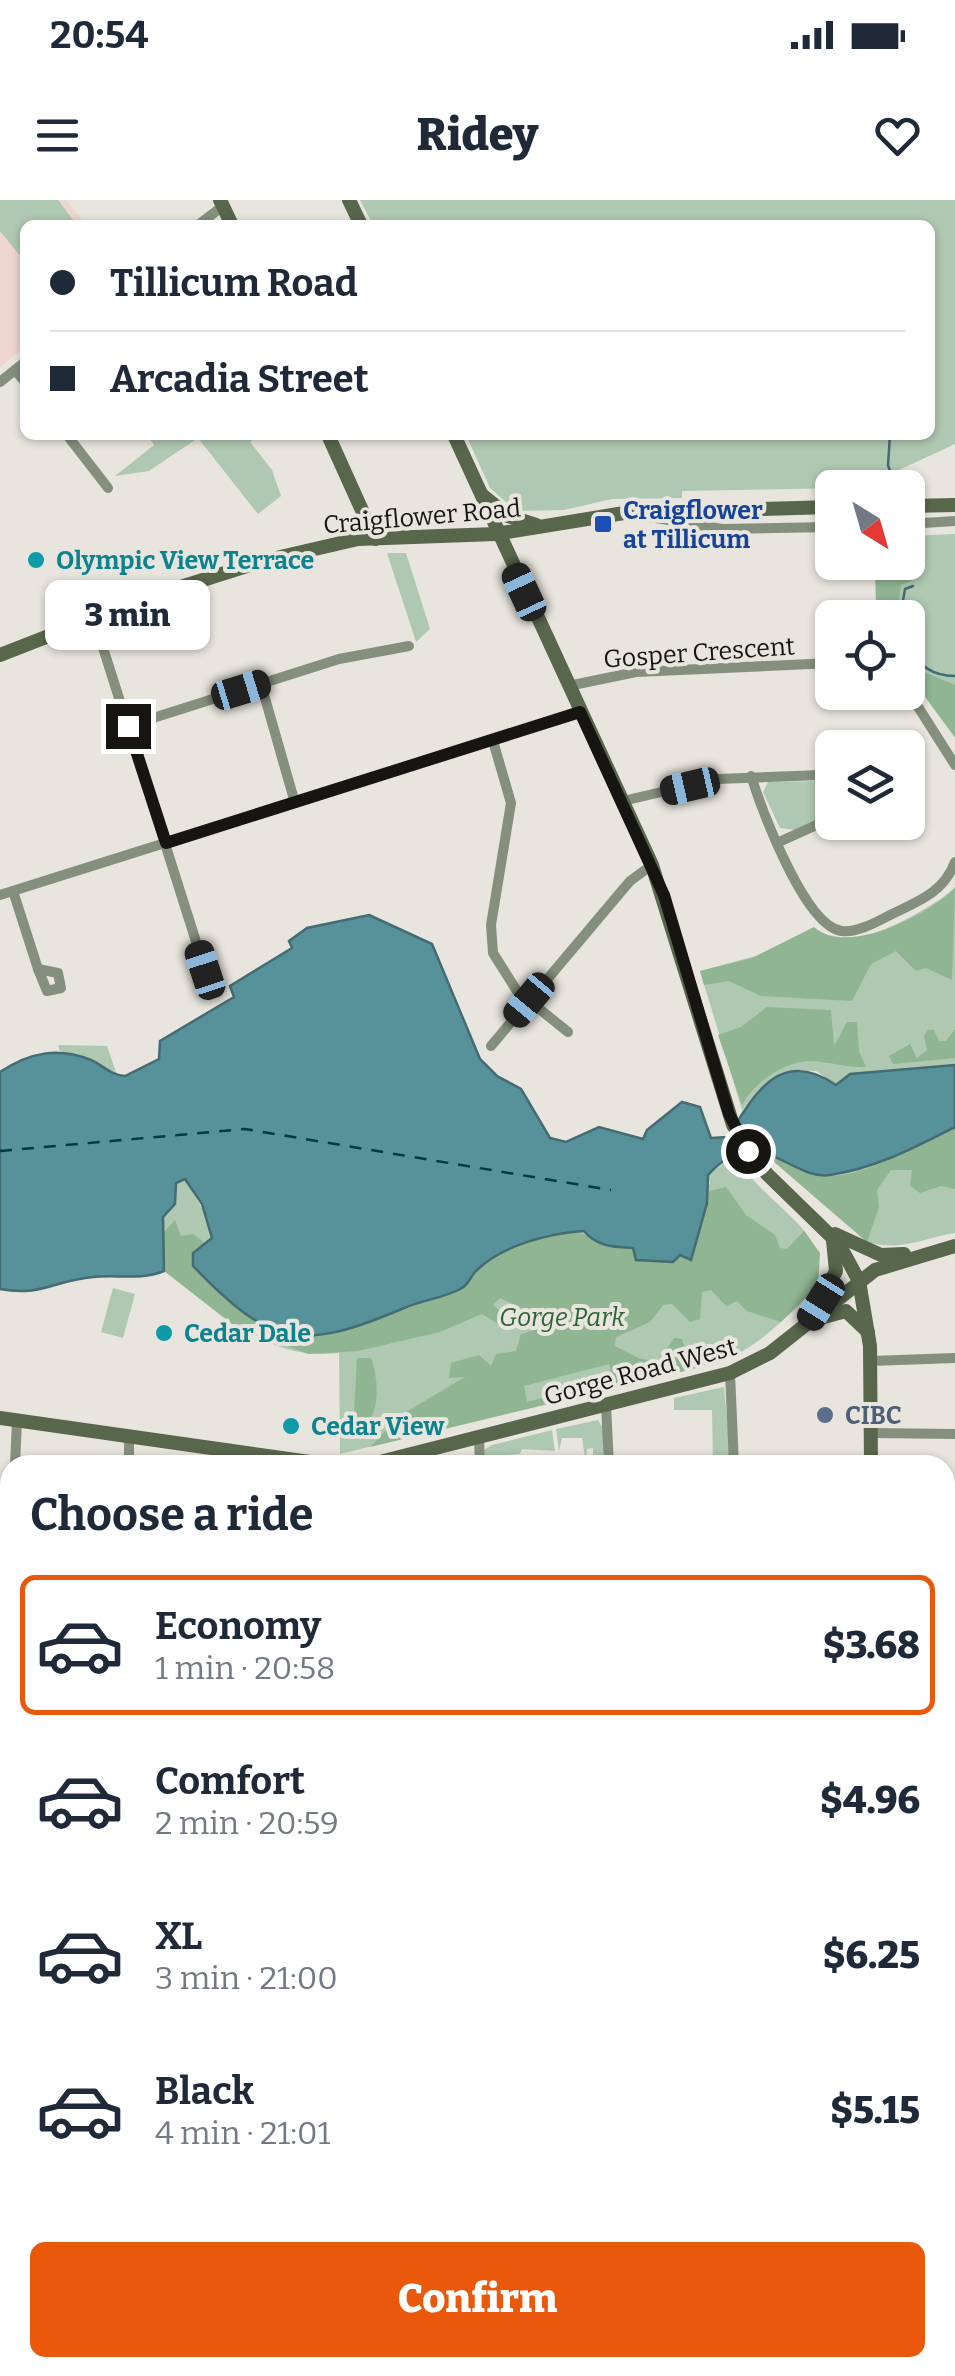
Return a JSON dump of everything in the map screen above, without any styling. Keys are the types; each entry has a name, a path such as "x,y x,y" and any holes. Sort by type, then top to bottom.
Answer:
{"main road":[{"path":"330,440 374,539"},
{"path":"456,440 496,534 652,865 729,1114 756,1162 830,1232 859,1281 871,1361 871,1455"},
{"path":"478,492 520,522 557,524"},
{"path":"925,506 955,505"},
{"name":"Craigflower Road","path":"0,655 94,616 264,560 374,539 496,534 624,513 815,507"},
{"path":"830,1232 882,1255 928,1254"},
{"path":"810,1321 836,1271 830,1232"},
{"name":"Gorge Road West","path":"409,1455 730,1373 760,1360 875,1270 955,1246"},
{"path":"810,1321 846,1311 868,1332"},
{"path":"0,1418 129,1436 221,1455"}],"street":[{"path":"204,220 224,202"},
{"path":"0,382 20,366"},
{"path":"71,440 108,488"},
{"name":"Craigflower Road","path":"624,513 722,528 815,527"},
{"path":"925,523 955,521"},
{"path":"94,616 205,970"},
{"path":"128,726 339,659 409,646"},
{"name":"Gosper Crescent","path":"568,686 636,672 815,665"},
{"path":"262,684 295,803"},
{"path":"920,710 955,765"},
{"path":"0,895 580,712"},
{"path":"493,740 511,803 491,942 505,978 568,1032"},
{"path":"623,801 717,779 815,775"},
{"path":"750,776 807,905 825,925 846,932 934,894 955,862"},
{"path":"779,842 815,826"},
{"path":"491,1046 630,881 652,865"},
{"path":"13,891 38,969"},
{"path":"871,1361 955,1358"},
{"path":"730,1373 734,1455"},
{"path":"606,1405 608,1455"},
{"path":"15,1455 17,1421"},
{"path":"871,1433 955,1434"},
{"path":"129,1436 129,1455"},
{"path":"479,1438 480,1455"}],"shaded area":[{"path":"0,200 66,200 82,220 20,220 20,351 0,367"}],"green space":[{"path":"0,200 58,200 73,220 20,220 20,256 0,231"},
{"path":"360,200 955,200 955,444 899,470 815,470 815,489 682,491 682,498 612,499 564,510 516,511 490,488 468,440 935,440 935,220 370,220"},
{"path":"150,440 195,440 149,471 115,476 154,445"},
{"path":"200,440 252,440 250,442 272,470 281,496 258,514"},
{"path":"955,534 955,738 925,697 925,600 876,600 875,580 925,580 925,535"},
{"path":"387,553 406,553 430,629 416,642"},
{"path":"875,580 912,580 901,585 899,600 876,600"},
{"path":"925,672 955,685 955,737 925,696"},
{"path":"815,781 815,821 795,830 780,828 763,792 768,782"},
{"path":"955,887 955,1065 850,1074 836,1085 816,1071 799,1070 759,1089 742,1110 700,971 756,956 813,929 841,939 862,938 921,911"},
{"path":"955,888 952,980 926,968 916,971 896,951 871,964 852,1001 761,996 729,981 704,985 700,971 752,958 814,927 828,935 846,937 887,929 926,910"},
{"path":"767,1007 831,1010 834,1046 847,1022 857,1022 859,1051 866,1067 809,1061 789,1065 762,1082 742,1105 718,1035 741,1027"},
{"path":"955,1029 955,1058 893,1064 889,1056 910,1044 917,1058 927,1050 924,1036 928,1030 934,1030 939,1041 946,1041"},
{"path":"58,1045 107,1046 117,1075 96,1062 60,1051"},
{"path":"955,1127 955,1233 901,1245 867,1242 765,1154 873,1165"},
{"path":"955,1127 955,1189 941,1186 920,1193 910,1186 912,1170 891,1170 877,1190 879,1207 867,1242 765,1154 780,1156 815,1174 838,1176 891,1159"},
{"name":"Gorge Park","path":"735,1155 750,1176 804,1230 816,1248 819,1268 812,1289 758,1341 721,1361 340,1454 339,1353 286,1349 263,1340 164,1271 163,1217 176,1183 185,1179 211,1224 212,1238 193,1253 710,1184 708,1175"},
{"name":"Gorge Park","path":"726,1187 746,1215 775,1235 780,1248 787,1249 804,1231 820,1253 818,1285 781,1322 747,1311 737,1301 726,1306 711,1290 702,1292 700,1319 690,1322 672,1304 663,1305 650,1322 616,1337 615,1346 638,1358 658,1362 674,1338 682,1339 685,1350 698,1359 697,1368 370,1447 401,1415 465,1377 449,1378 451,1363 479,1355 491,1366 496,1354 516,1351 521,1334 541,1328 521,1308 500,1298 493,1305 503,1314 498,1324 482,1314 440,1332 358,1351 308,1354 232,1324 164,1271 164,1232 175,1220 181,1236 193,1234 205,1243 193,1253 193,1266 222,1295 269,1329 291,1335 314,1335 451,1293 494,1256 554,1234 577,1233 633,1248 643,1262 672,1262 679,1255 688,1260 709,1191","holes":["609,1364 614,1380 527,1402 524,1386"]},
{"path":"113,1288 135,1294 123,1338 101,1332"},
{"path":"357,1358 371,1358 373,1365 377,1396 371,1417 358,1418 354,1413"},
{"path":"724,1387 731,1455 713,1455 712,1410 674,1410 674,1398"},
{"path":"598,1420 603,1428 604,1455 593,1455 593,1448 587,1449 585,1455 582,1438 562,1438 559,1451 556,1429"},
{"path":"552,1430 555,1451 522,1449 520,1454 484,1455 484,1450"}],"water":[{"path":"369,915 432,944 480,1059 497,1076 521,1089 550,1138 566,1142 599,1127 643,1139 647,1130 682,1102 700,1107 711,1138 728,1137 760,1091 785,1073 817,1074 836,1085 850,1074 955,1065 955,1127 879,1162 830,1175 802,1170 758,1152 743,1152 726,1159 708,1175 707,1203 691,1260 680,1255 673,1262 636,1260 633,1248 600,1243 584,1231 557,1234 487,1261 455,1291 339,1331 289,1334 244,1313 220,1293 193,1266 193,1253 212,1238 202,1204 185,1179 176,1183 175,1204 163,1217 164,1271 146,1276 80,1279 37,1290 0,1289 0,1072 33,1056 56,1053 91,1060 125,1076 159,1059 160,1041 234,997 230,986 292,948 289,941 307,928"}],"waterway":[{"path":"890,440 890,470"},
{"path":"903,600 905,589 913,586"},
{"path":"925,667 955,676"}],"ferry route":[{"path":"0,1151 245,1129 611,1190"}],"place":[{"name":"Craigflower at Tillicum","path":"603,524"},
{"name":"Olympic View Terrace","path":"36,560"},
{"name":"Cedar Dale","path":"164,1333"},
{"name":"CIBC","path":"825,1415"},
{"name":"Cedar View","path":"291,1426"}],"route":[{"path":"128,726 166,843 580,712 664,895 729,1114 748,1151"}]}
